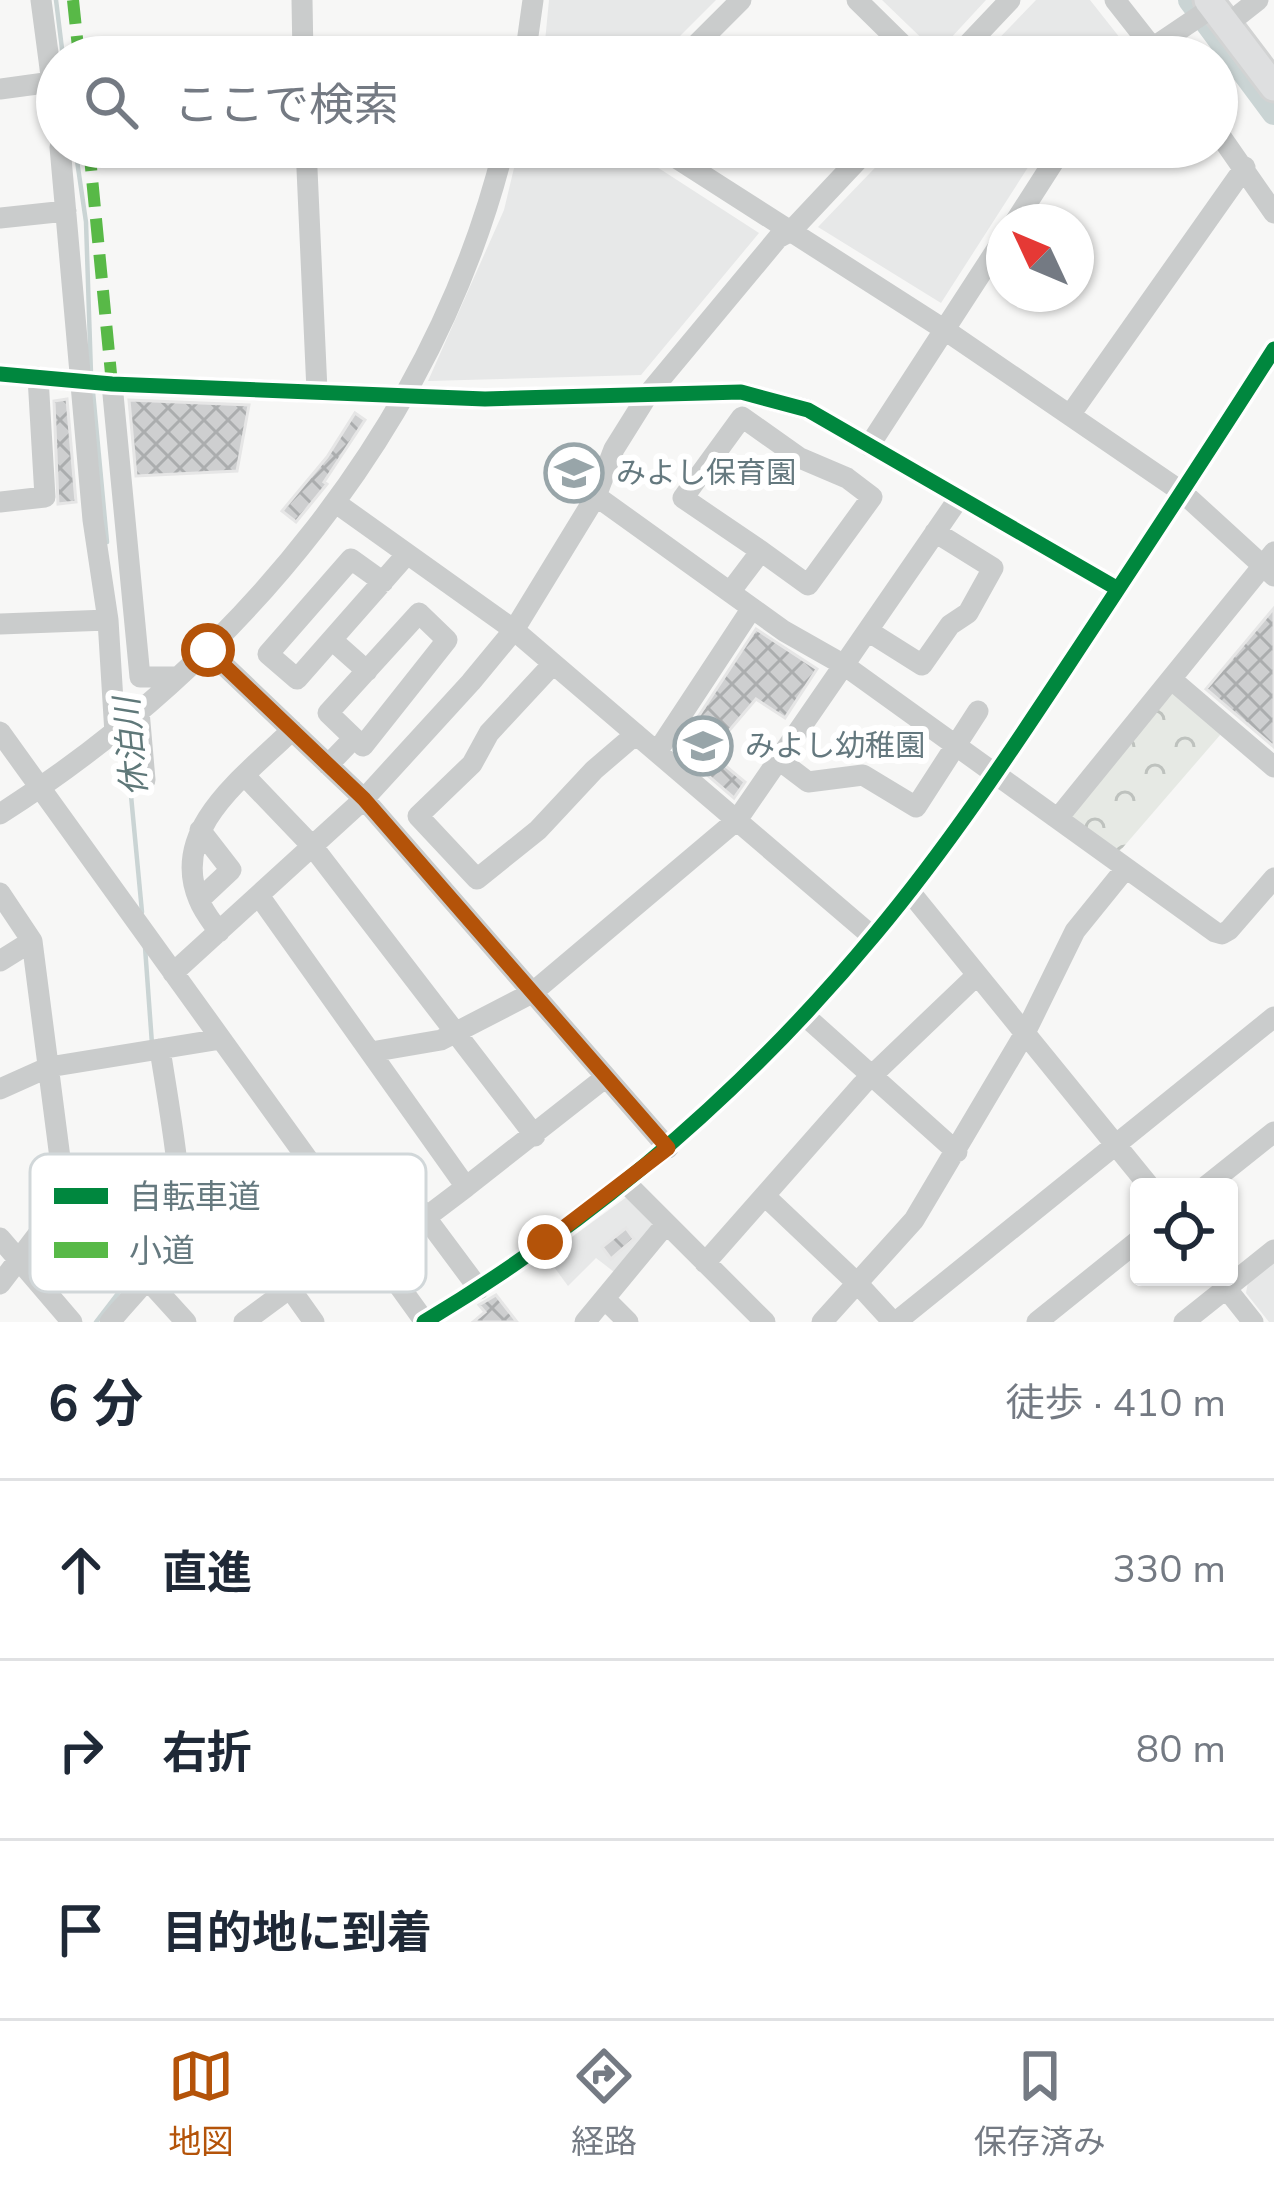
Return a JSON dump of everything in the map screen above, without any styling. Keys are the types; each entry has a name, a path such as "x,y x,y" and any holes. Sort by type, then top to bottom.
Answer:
{"main road":[{"path":"1213,11 1233,36"},
{"path":"1238,42 1274,87"}],"street":[{"path":"41,0 46,36"},
{"path":"302,0 303,36"},
{"path":"528,36 533,0"},
{"path":"706,36 741,0"},
{"path":"857,0 894,36"},
{"path":"976,36 1010,0"},
{"path":"1115,0 1138,36"},
{"path":"1172,36 1213,11 1258,0"},
{"path":"0,88 36,84"},
{"path":"1238,158 1274,213"},
{"path":"1070,415 1245,167"},
{"path":"62,168 99,382 140,677 178,677"},
{"path":"307,168 317,391"},
{"path":"0,814 127,722 208,650 279,574 335,503 405,397 471,250 497,168"},
{"path":"692,168 1070,415 1182,492 1270,564 1058,818"},
{"path":"173,973 364,799 514,630 596,496 614,449 649,393 778,238 850,168"},
{"path":"1027,204 1050,168"},
{"path":"0,218 66,211"},
{"path":"869,446 986,266"},
{"path":"402,1292 424,1322 479,1289 668,1148 804,1015 910,892 995,774 1274,349"},
{"path":"0,374 405,397 529,399 741,392 808,410 1118,590"},
{"path":"0,502 45,497 38,377"},
{"path":"99,382 93,520 127,722 145,780"},
{"path":"742,417 800,458 847,478 872,497 808,585 760,551 682,498 742,417"},
{"path":"596,496 752,608 844,665 1222,934 1270,891"},
{"path":"371,1052 441,1040 532,993 737,820 958,498"},
{"path":"335,503 514,630 873,937"},
{"path":"868,631 922,665 950,625 968,613 993,568 935,532"},
{"path":"730,592 760,551"},
{"path":"383,582 351,559 268,654 297,679 332,640 383,582 407,554"},
{"path":"656,752 752,608"},
{"path":"419,614 447,640 362,746 354,738 328,713 419,614"},
{"path":"0,624 108,620"},
{"path":"332,640 367,671"},
{"path":"208,650 364,799 668,1148"},
{"path":"554,664 489,734 472,764 418,816 477,879 538,830 594,770 636,734"},
{"path":"1171,679 1274,767"},
{"path":"779,760 808,782 863,775 916,808 978,711"},
{"path":"219,932 199,901 192,875 194,843 207,815 292,730"},
{"path":"0,732 303,1154"},
{"path":"328,765 354,738"},
{"path":"245,776 313,847 535,1136"},
{"path":"199,901 231,870 200,830"},
{"path":"822,1322 914,1220 1025,1033 1075,931 1126,868"},
{"path":"910,892 1143,1178"},
{"path":"0,893 32,941 60,1154"},
{"path":"260,897 466,1187"},
{"path":"0,961 32,941"},
{"path":"705,1264 871,1076 977,975"},
{"path":"804,1015 957,1152"},
{"path":"765,1196 894,1322 1274,1017"},
{"path":"0,1089 49,1067 220,1039"},
{"path":"153,1049 166,1154"},
{"path":"426,1217 606,1077"},
{"path":"1216,1178 1274,1132"},
{"path":"626,1183 765,1322"},
{"path":"426,1219 479,1289"},
{"path":"585,1322 666,1224"},
{"path":"0,1238 30,1272"},
{"path":"0,1284 30,1245"},
{"path":"1037,1322 1130,1247"},
{"path":"1238,1276 1274,1250"},
{"path":"1184,1322 1224,1286"},
{"path":"1227,1286 1253,1322"},
{"path":"47,1292 72,1322"},
{"path":"110,1322 134,1292"},
{"path":"159,1292 186,1322"},
{"path":"244,1322 285,1292"},
{"path":"293,1292 314,1322"},
{"path":"607,1301 628,1322"}],"shaded area":[{"path":"549,0 716,0 680,36 546,36"},
{"path":"882,0 986,0 953,36 919,36"},
{"path":"1036,0 1090,0 1118,36 1001,36"},
{"path":"514,168 658,168 759,233 641,375 428,381 504,210"},
{"path":"875,168 1028,168 1004,204 986,204 986,233 941,303 818,227"},
{"path":"628,1196 658,1222 618,1275 596,1258 568,1286 546,1256"},
{"path":"1274,1261 1274,1322 1269,1322 1246,1293 1248,1282"}],"green space":[{"path":"1171,679 1227,727 1113,859 1058,818"}],"building":[{"path":"67,399 76,502 58,504 54,401"},
{"path":"129,400 249,405 237,471 136,476"},
{"path":"355,413 365,420 324,482 327,484 296,522 282,511 327,457"},
{"path":"1274,608 1274,747 1206,689"},
{"path":"756,629 817,669 785,718 756,699 710,753 745,782 734,798 677,749"},
{"path":"626,1228 634,1239 611,1259 602,1247"},
{"path":"496,1295 517,1322 473,1322 485,1312 479,1305"}],"waterway":[{"name":"休泊川","path":"56,0 60,36"},
{"path":"1190,0 1217,36"},
{"path":"1238,65 1274,113"},
{"name":"休泊川","path":"78,168 86,222 91,374"},
{"name":"休泊川","path":"93,392 107,542"},
{"name":"休泊川","path":"125,732 142,912"},
{"name":"休泊川","path":"145,947 152,1044"},
{"name":"休泊川","path":"96,1322 119,1292"}],"marked path":[{"path":"73,0 77,36"},
{"path":"91,168 112,384"}],"cycle path":[{"path":"424,1322 609,1195 722,1097 827,990 975,803 1274,349"},
{"path":"0,374 112,384 485,399 741,392 808,410 1118,589"}],"place":[{"name":"みよし保育園","path":"574,473"},
{"name":"みよし幼稚園","path":"703,746"}],"route":[{"path":"208,650 364,799 668,1148 545,1242"}]}
